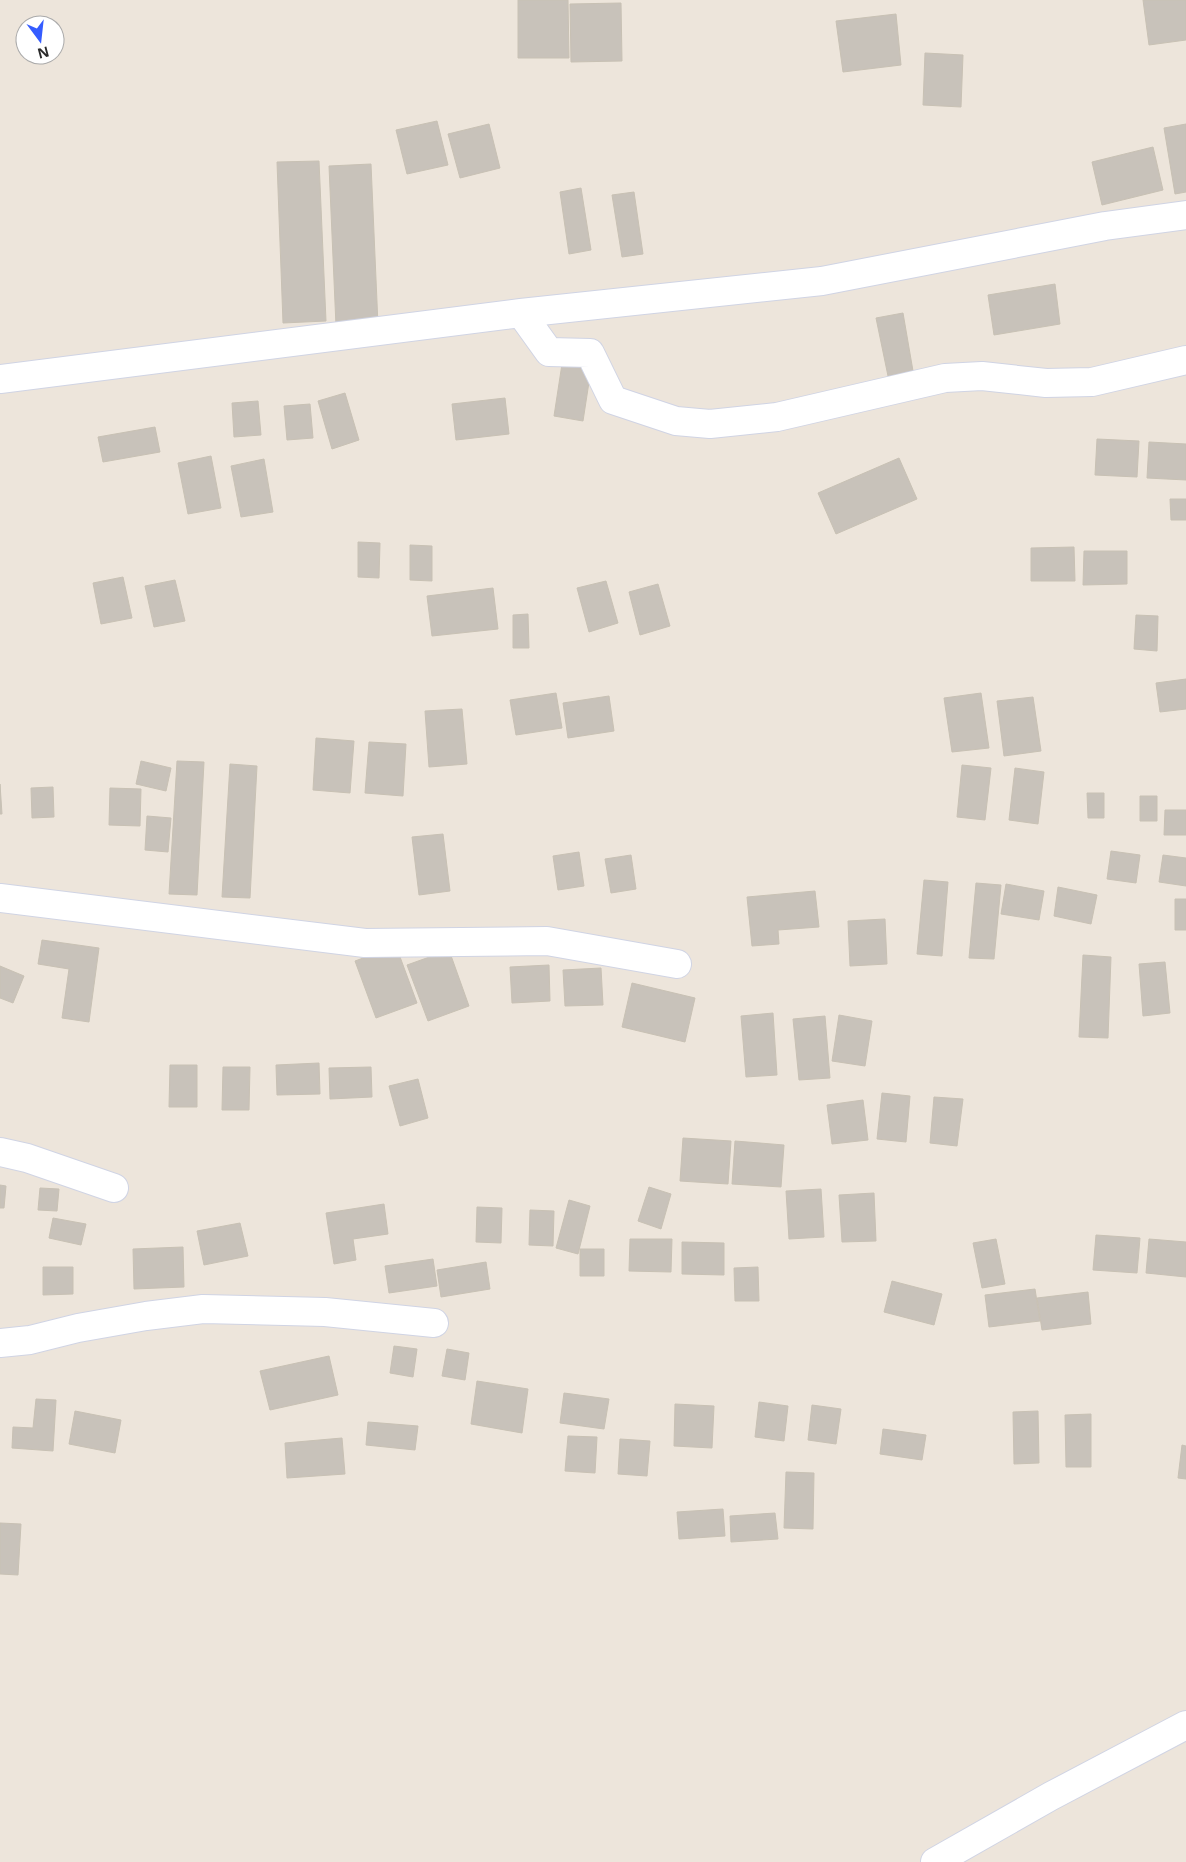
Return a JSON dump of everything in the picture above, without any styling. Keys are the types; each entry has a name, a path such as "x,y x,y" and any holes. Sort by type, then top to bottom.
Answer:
{"street":[{"path":"0,378 521,313 822,281 1105,226 1186,215"},
{"path":"521,313 549,352 590,353 613,400 676,421 710,424 777,417 945,378 982,376 1046,383 1092,382 1186,360"},
{"path":"0,898 365,943 547,941 677,964"},
{"path":"0,1152 27,1158 114,1188"},
{"path":"0,1343 30,1340 146,1316 203,1308 326,1312 434,1323"},
{"path":"935,1862 1051,1796 1186,1725"}],"building":[{"path":"518,0 568,0 569,58 518,58"},
{"path":"1143,0 1186,0 1186,40 1149,45"},
{"path":"621,3 622,61 571,62 570,4"},
{"path":"896,14 901,65 843,72 836,21"},
{"path":"925,53 963,55 961,107 923,105"},
{"path":"437,121 448,165 407,174 396,130"},
{"path":"489,124 500,168 460,178 448,134"},
{"path":"1186,124 1186,192 1175,194 1164,128"},
{"path":"1153,147 1163,190 1102,205 1092,162"},
{"path":"319,161 326,321 283,323 277,162"},
{"path":"371,164 378,325 336,326 329,166"},
{"path":"581,188 591,250 569,254 560,192"},
{"path":"634,192 643,254 622,257 612,195"},
{"path":"1055,284 1060,324 994,335 988,295"},
{"path":"903,313 913,371 888,376 876,318"},
{"path":"562,364 591,369 583,421 554,416"},
{"path":"345,393 359,440 332,449 318,401"},
{"path":"505,398 509,434 456,440 452,404"},
{"path":"258,401 261,435 234,437 232,403"},
{"path":"310,404 313,438 287,440 284,406"},
{"path":"155,427 160,452 103,462 98,437"},
{"path":"1097,439 1139,441 1137,477 1095,475"},
{"path":"1149,442 1186,444 1186,480 1147,478"},
{"path":"211,456 221,508 188,514 178,463"},
{"path":"899,458 917,499 836,534 818,493"},
{"path":"264,459 273,512 241,517 231,466"},
{"path":"1170,499 1186,499 1186,520 1171,520"},
{"path":"358,542 380,543 379,578 358,577"},
{"path":"410,545 432,546 432,581 410,580"},
{"path":"1074,547 1075,581 1031,581 1031,548"},
{"path":"1084,551 1127,551 1127,584 1083,585"},
{"path":"123,577 132,618 101,624 93,583"},
{"path":"175,580 185,621 154,627 145,586"},
{"path":"606,581 618,623 589,632 577,588"},
{"path":"658,584 670,626 640,635 629,592"},
{"path":"493,588 498,629 432,636 427,596"},
{"path":"528,614 529,648 513,648 513,615"},
{"path":"1136,615 1158,616 1157,651 1134,649"},
{"path":"1186,679 1186,709 1160,712 1156,683"},
{"path":"556,693 562,728 516,735 510,700"},
{"path":"981,693 989,748 952,752 944,698"},
{"path":"609,696 614,731 568,738 563,703"},
{"path":"1033,697 1041,751 1004,756 997,701"},
{"path":"462,709 467,764 429,767 425,711"},
{"path":"316,738 354,741 350,793 313,790"},
{"path":"369,742 406,744 403,796 365,793"},
{"path":"141,761 171,768 166,791 136,784"},
{"path":"177,761 204,762 197,895 169,894"},
{"path":"230,764 257,766 250,898 222,897"},
{"path":"962,765 991,768 985,820 957,817"},
{"path":"1015,768 1044,772 1038,824 1009,820"},
{"path":"0,784 2,814 0,814"},
{"path":"53,787 54,817 32,818 31,788"},
{"path":"110,788 141,789 140,826 109,825"},
{"path":"1087,793 1104,793 1104,818 1088,818"},
{"path":"1140,796 1157,796 1157,821 1140,821"},
{"path":"1165,810 1186,810 1186,835 1164,835"},
{"path":"147,816 171,818 168,852 145,850"},
{"path":"443,834 450,891 419,895 412,837"},
{"path":"1111,851 1140,855 1136,883 1107,879"},
{"path":"579,852 584,886 558,890 553,856"},
{"path":"631,855 636,889 611,893 605,859"},
{"path":"1163,855 1186,858 1186,886 1159,882"},
{"path":"924,880 948,882 942,956 917,954"},
{"path":"976,883 1001,885 994,959 969,958"},
{"path":"1006,884 1044,891 1039,920 1001,914"},
{"path":"1058,887 1097,895 1091,924 1054,916"},
{"path":"815,891 819,927 778,930 779,944 752,946 747,897"},
{"path":"1175,899 1186,899 1186,930 1175,930"},
{"path":"885,919 887,964 850,966 848,921"},
{"path":"42,940 99,948 89,1022 62,1018 69,969 38,964"},
{"path":"396,946 417,1003 376,1018 355,961"},
{"path":"449,950 469,1006 428,1021 407,965"},
{"path":"1083,955 1111,957 1108,1038 1079,1037"},
{"path":"1165,962 1170,1013 1143,1016 1139,964"},
{"path":"549,965 550,1001 512,1003 510,967"},
{"path":"0,966 24,976 13,1003 0,998"},
{"path":"601,968 603,1005 565,1006 563,970"},
{"path":"632,983 695,998 685,1042 622,1027"},
{"path":"773,1013 777,1075 746,1077 741,1016"},
{"path":"839,1015 872,1021 865,1066 832,1061"},
{"path":"825,1016 830,1078 799,1080 793,1019"},
{"path":"319,1063 320,1094 277,1095 276,1065"},
{"path":"170,1065 197,1065 197,1107 169,1107"},
{"path":"223,1067 250,1067 249,1110 222,1110"},
{"path":"371,1067 372,1097 330,1099 329,1068"},
{"path":"418,1079 428,1118 400,1126 389,1086"},
{"path":"882,1093 910,1096 906,1142 877,1139"},
{"path":"934,1097 963,1099 957,1146 930,1143"},
{"path":"863,1100 868,1140 832,1144 827,1105"},
{"path":"683,1138 731,1141 728,1184 680,1181"},
{"path":"735,1141 784,1145 781,1187 732,1184"},
{"path":"0,1185 6,1186 4,1208 0,1208"},
{"path":"649,1187 671,1194 661,1229 638,1221"},
{"path":"40,1188 59,1189 57,1211 38,1210"},
{"path":"821,1189 824,1237 789,1239 786,1191"},
{"path":"874,1193 876,1241 842,1242 839,1195"},
{"path":"569,1200 590,1206 578,1254 556,1248"},
{"path":"384,1204 388,1234 353,1239 356,1260 334,1264 326,1213"},
{"path":"477,1207 502,1208 501,1243 476,1242"},
{"path":"530,1210 554,1211 553,1246 529,1245"},
{"path":"53,1218 86,1224 81,1245 49,1238"},
{"path":"240,1223 248,1256 204,1265 197,1231"},
{"path":"1096,1235 1140,1238 1137,1273 1093,1270"},
{"path":"630,1239 672,1239 671,1272 629,1271"},
{"path":"996,1239 1005,1284 982,1288 973,1243"},
{"path":"1149,1239 1186,1242 1186,1277 1146,1273"},
{"path":"682,1242 724,1243 724,1275 682,1274"},
{"path":"183,1247 184,1287 134,1289 133,1249"},
{"path":"580,1249 604,1249 604,1276 580,1276"},
{"path":"433,1259 437,1286 389,1293 385,1266"},
{"path":"486,1262 490,1289 441,1297 437,1270"},
{"path":"43,1267 73,1267 73,1294 43,1295"},
{"path":"758,1267 759,1301 735,1301 734,1268"},
{"path":"892,1281 942,1294 934,1325 884,1312"},
{"path":"1035,1289 1040,1321 989,1327 985,1295"},
{"path":"1088,1292 1091,1324 1042,1330 1037,1298"},
{"path":"394,1346 417,1349 413,1377 390,1373"},
{"path":"447,1349 469,1353 465,1380 442,1376"},
{"path":"329,1356 338,1395 270,1410 260,1371"},
{"path":"477,1381 528,1389 522,1433 471,1424"},
{"path":"564,1393 609,1399 604,1429 560,1423"},
{"path":"36,1399 56,1400 53,1451 12,1448 13,1427 33,1428"},
{"path":"759,1402 788,1406 784,1441 755,1437"},
{"path":"675,1404 714,1406 712,1448 674,1446"},
{"path":"812,1405 841,1409 836,1444 808,1440"},
{"path":"75,1411 121,1420 115,1453 69,1444"},
{"path":"1038,1411 1039,1463 1014,1464 1013,1412"},
{"path":"1091,1414 1091,1467 1066,1467 1065,1415"},
{"path":"368,1422 418,1426 415,1450 366,1445"},
{"path":"883,1429 926,1435 922,1460 880,1454"},
{"path":"568,1436 597,1437 595,1473 565,1471"},
{"path":"342,1438 345,1474 287,1478 285,1443"},
{"path":"620,1439 650,1441 647,1476 618,1474"},
{"path":"1182,1445 1186,1446 1186,1479 1178,1478"},
{"path":"786,1472 814,1473 813,1529 784,1528"},
{"path":"723,1509 725,1536 679,1539 677,1512"},
{"path":"775,1513 778,1539 731,1542 730,1516"},
{"path":"0,1523 21,1524 18,1575 0,1574"}]}
